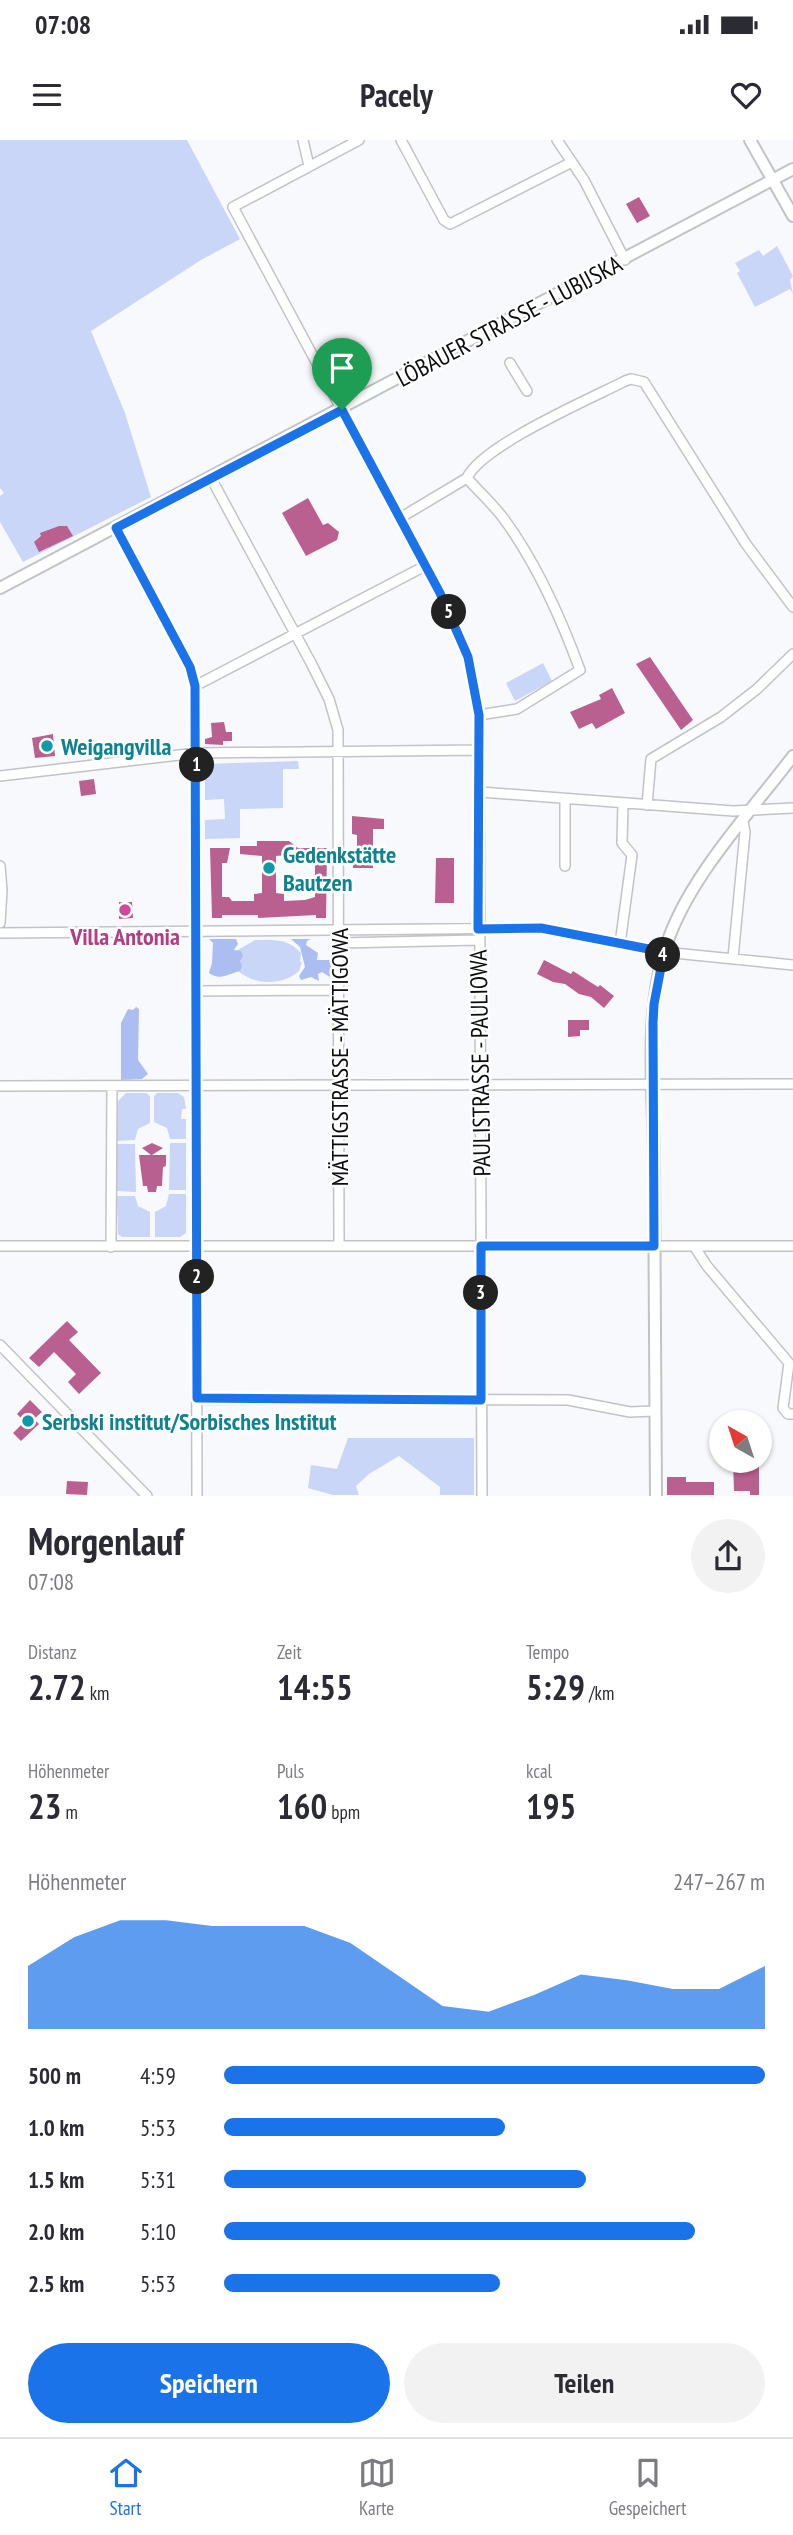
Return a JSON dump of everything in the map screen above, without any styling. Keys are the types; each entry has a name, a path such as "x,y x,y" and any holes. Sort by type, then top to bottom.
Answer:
{"main road":[{"path":"750,140 793,216"},
{"name":"LÖBAUER STRASSE - LUBIJSKA","path":"0,588 342,410 793,169"},
{"path":"656,1496 652,1084 654,1004 664,952 678,916 695,887 793,756"}],"street":[{"path":"303,140 309,166 359,140"},
{"path":"401,140 444,220 450,224 572,162"},
{"path":"557,140 572,162 625,260"},
{"name":"PAULISTRASSE - PAULIOWA","path":"309,166 233,207 456,625 468,657 479,715 482,1496"},
{"path":"510,363 527,391"},
{"path":"400,518 467,478 486,458 520,435 625,381 638,380 644,382 761,566 793,607"},
{"name":"MÄTTIGSTRASSE - MÄTTIGOWA","path":"211,478 332,707 339,752 339,1246"},
{"path":"467,478 502,517 522,545 565,630 580,670 517,709 479,715"},
{"path":"116,528 190,667 195,686 197,1496"},
{"path":"195,686 425,566"},
{"path":"648,805 651,759 721,717 757,689 793,654"},
{"path":"0,776 197,753 480,750"},
{"path":"481,792 733,811 793,808"},
{"path":"565,799 565,866"},
{"path":"620,944 632,855 622,843 623,804"},
{"path":"733,958 745,832 743,822"},
{"path":"0,866 0,923"},
{"path":"0,933 541,928 664,952 793,965"},
{"path":"340,943 478,940"},
{"path":"197,990 339,990"},
{"path":"0,1086 339,1083 793,1084"},
{"path":"111,1087 111,1247"},
{"path":"0,1246 793,1245"},
{"path":"694,1246 707,1266 791,1364 786,1368 783,1408 793,1415"},
{"path":"0,1345 147,1496"},
{"path":"197,1398 568,1400 630,1412 654,1411"}],"shaded area":[{"path":"0,140 187,140 240,239 201,260 91,331 125,413 151,497 23,562 0,522 0,496 4,493 0,488"},
{"path":"777,246 793,276 790,280 793,294 790,289 755,307 737,273 740,271 735,263 759,250 763,256"},
{"path":"543,663 552,681 515,701 506,683"},
{"path":"298,761 299,769 283,769 283,808 240,809 240,838 205,839 205,820 225,819 224,799 205,800 205,764"},
{"path":"209,939 236,939 238,944 234,950 241,951 243,956 240,971 220,977 209,973 213,943"},
{"path":"291,939 311,939 306,945 318,953 317,960 332,960 330,977 322,972 318,974 319,981 311,977 301,980 299,976 305,967 300,947"},
{"path":"255,940 280,941 296,948 301,953 299,971 285,979 268,982 245,976 238,971 236,951"},
{"path":"136,1007 139,1009 138,1060 148,1074 142,1079 121,1080 121,1023 128,1009 133,1010"},
{"path":"126,1093 146,1093 150,1096 150,1123 138,1129 135,1140 117,1141 117,1102"},
{"path":"157,1093 178,1093 184,1097 186,1109 182,1109 181,1119 186,1119 186,1139 170,1139 167,1128 154,1122 154,1096"},
{"path":"170,1143 186,1143 186,1190 169,1190"},
{"path":"117,1144 135,1144 136,1192 117,1191"},
{"path":"169,1194 186,1194 186,1233 180,1237 155,1237 155,1212 166,1206"},
{"path":"117,1196 135,1196 138,1206 150,1212 150,1237 122,1237 118,1234"},
{"path":"348,1438 474,1438 474,1495 440,1495 440,1487 399,1456 369,1474 356,1486 359,1495 333,1495 308,1488 311,1465 337,1469"}],"building":[{"path":"639,197 650,216 637,223 626,204"},
{"path":"308,498 323,525 328,523 339,532 337,540 306,556 282,513"},
{"path":"67,526 73,536 39,552 34,542 41,536 40,533"},
{"path":"650,657 693,720 681,730 636,664"},
{"path":"612,688 625,713 596,729 592,723 579,729 570,712 601,699 599,695"},
{"path":"224,722 226,732 232,732 232,741 223,741 223,745 205,744 205,739 212,737 211,723"},
{"name":"Weigangvilla","path":"53,734 55,756 35,758 32,738"},
{"path":"94,779 96,794 81,796 79,781"},
{"path":"352,816 384,819 384,829 373,829 373,868 353,868 353,855 357,855 357,835 352,834"},
{"path":"257,841 289,841 298,848 327,848 326,918 316,918 316,915 258,918 258,915 222,915 222,918 212,918 210,848 230,848 227,863 222,863 222,897 229,897 232,901 254,901 254,894 262,893 262,856 240,854 240,846 257,846","holes":["308,853 310,864 315,864 315,897 284,901 284,894 276,893 276,856"]},
{"path":"436,858 454,858 454,903 435,903"},
{"name":"Villa Antonia","path":"119,902 132,902 133,918 119,919"},
{"path":"544,960 571,974 573,971 598,987 600,985 614,996 604,1008 591,997 537,974"},
{"path":"568,1020 589,1020 589,1030 580,1030 580,1036 568,1037"},
{"path":"152,1143 163,1148 152,1155 166,1155 166,1166 163,1167 162,1186 157,1186 156,1192 148,1192 147,1186 143,1186 139,1155 151,1155 142,1148"},
{"path":"67,1321 78,1332 69,1340 101,1373 79,1394 68,1382 76,1374 54,1352 39,1367 29,1358"},
{"name":"Serbski institut/Sorbisches Institut","path":"30,1400 42,1412 34,1419 39,1424 21,1441 13,1433 23,1420 17,1414"},
{"path":"733,1474 759,1474 759,1495 750,1495 750,1491 734,1491"},
{"path":"667,1477 686,1477 686,1482 714,1482 714,1495 667,1495"},
{"path":"67,1481 88,1482 87,1495 66,1494"}],"place":[{"name":"Weigangvilla","path":"47,746"},
{"name":"Gedenkstätte Bautzen","path":"269,868"},
{"name":"Villa Antonia","path":"125,910"},
{"name":"Serbski institut/Sorbisches Institut","path":"28,1421"}],"route":[{"path":"342,410 440,593 468,657 479,715 481,792 478,929 541,928 664,952 653,1023 654,1246 481,1246 481,1400 197,1398 197,702 190,667 116,528 342,410"}]}
